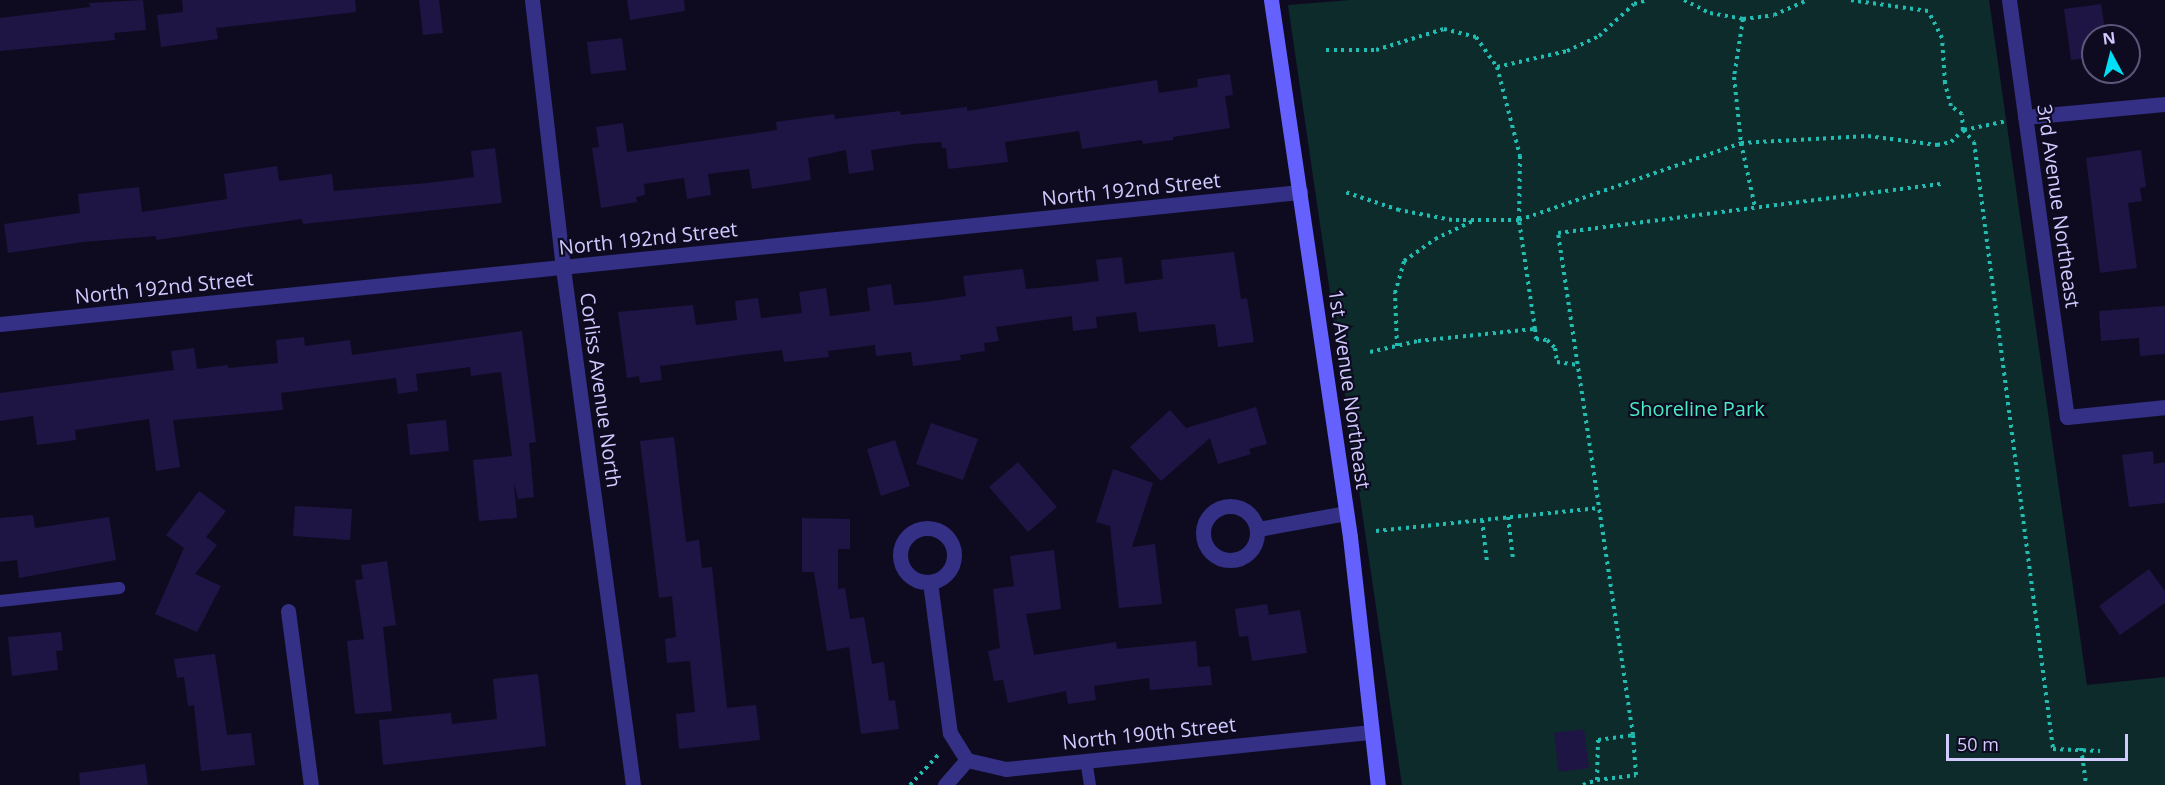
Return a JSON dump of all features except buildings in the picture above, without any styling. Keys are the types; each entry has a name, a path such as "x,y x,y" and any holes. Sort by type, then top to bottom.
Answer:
{"street":[{"name":"Corliss Avenue North","path":"532,0 563,268 633,785"},
{"name":"1st Avenue Northeast","path":"1271,0 1346,513 1378,785"},
{"name":"3rd Avenue Northeast","path":"2009,0 2067,417 2165,407"},
{"path":"2025,117 2165,104"},
{"name":"North 192nd Street","path":"0,324 1300,192"},
{"path":"1257,528 1346,513"},
{"path":"930,582 950,733 967,760 945,785"},
{"path":"288,611 311,785"},
{"name":"North 190th Street","path":"967,760 1006,769 1370,732"}],"lane":[{"path":"0,601 119,588"},
{"path":"1086,760 1090,785"}],"path":[{"path":"1497,67 1567,51 1599,36 1634,4 1646,0"},
{"path":"1684,0 1710,13 1743,19 1774,15 1808,0"},
{"path":"1850,0 1928,11 1942,38 1945,83 1951,106 1962,114 1963,130 1974,142 2053,749 2081,748 2100,751"},
{"path":"1743,19 1734,77 1741,143 1755,207"},
{"path":"1326,50 1376,50 1444,29 1476,37 1497,67 1520,156 1519,220 1536,339 1546,340 1555,348 1557,362 1578,365"},
{"path":"1345,192 1399,210 1475,220 1519,220 1741,143 1868,136 1937,146 1951,142 1963,130 2025,117"},
{"path":"1583,785 1598,780 1635,775 1633,735 1558,233 1942,184"},
{"path":"1397,346 1395,293 1404,261 1435,239 1475,220"},
{"path":"1370,352 1397,346 1535,329"},
{"path":"1376,531 1599,508"},
{"path":"1508,517 1513,559"},
{"path":"1482,520 1487,562"},
{"path":"1598,780 1598,740 1633,735"},
{"path":"2081,748 2086,785"}],"green space":[{"name":"Shoreline Park","path":"1350,0 1989,0 2087,685 2165,677 2165,785 1402,785 1288,5"}]}
